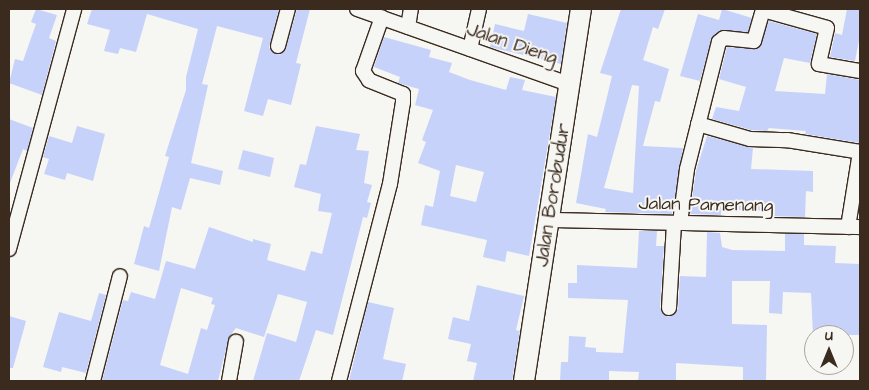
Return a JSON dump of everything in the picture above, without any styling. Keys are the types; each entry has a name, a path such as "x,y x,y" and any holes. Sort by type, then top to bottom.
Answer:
{"street":[{"path":"9,249 74,9"},
{"path":"278,46 288,9"},
{"name":"Jalan Dieng","path":"357,9 569,84"},
{"path":"408,27 411,9"},
{"path":"470,49 479,9"},
{"name":"Jalan Borobudur","path":"524,381 581,9"},
{"path":"670,308 677,224 698,124 719,42 724,38 754,41 763,9 827,28 819,64 860,71"},
{"path":"339,381 390,184 403,102 403,94 370,80 364,71 382,17"},
{"path":"698,124 750,139 787,140 860,152 854,227"},
{"name":"Jalan Pamenang","path":"550,220 854,227"},
{"path":"93,381 120,276"},
{"path":"229,381 236,342"}],"building":[{"path":"36,9 57,15 49,38 56,41 42,95 9,83 15,59 23,61 36,24 31,22"},
{"path":"92,9 279,9 269,48 280,55 286,48 297,9 310,9 296,63 301,64 291,105 268,99 263,116 244,111 263,38 217,26 202,84 208,85 191,163 223,171 220,185 190,178 181,210 172,207 159,271 134,264 144,226 149,228 169,157 165,156 186,90 186,77 198,29 147,14 136,52 120,48 118,54 104,51 110,30 87,24"},
{"path":"621,9 665,9 658,29 653,27 643,60 669,69 660,102 655,101 643,146 683,148 672,214 605,212 606,209 576,203 588,134 597,137 612,76 600,73","holes":["632,85 639,86 633,193 604,188"]},
{"path":"722,9 752,18 748,32 719,31 711,40 700,81 680,76 698,14 719,20"},
{"path":"847,9 860,9 860,35 855,61 830,57 835,33 842,35"},
{"path":"528,14 567,23 561,64 490,47 495,24 524,31"},
{"path":"769,21 817,34 810,63 784,58 775,91 825,94 827,74 860,80 860,143 805,134 806,131 769,128 767,131 751,130 712,119 716,107 739,111 746,87 719,79 727,47 758,49"},
{"path":"384,37 431,50 429,57 452,63 449,72 470,80 506,90 510,77 525,80 522,90 556,97 529,256 507,251 505,262 483,257 487,240 421,225 425,205 433,207 440,171 418,163 426,142 422,140 433,110 415,105 419,89 398,83 400,77 374,67","holes":["456,165 484,172 476,202 450,196"]},
{"path":"9,119 33,128 27,151 23,149 10,183"},
{"path":"77,126 105,134 93,181 67,173 65,180 44,174 49,159 43,157 49,136 72,143"},
{"path":"316,126 360,134 356,150 369,151 364,183 372,185 367,202 371,203 367,218 363,217 333,335 316,330 299,381 253,381 267,333 296,342 307,302 278,294 264,337 236,328 229,337 218,381 102,381 123,300 128,301 131,292 155,299 166,261 195,269 209,227 253,242 253,239 271,244 267,260 305,271 311,251 322,254 332,213 318,211 321,194 294,187 300,164 306,165","holes":["181,288 213,298 211,304 215,305 207,330 201,328 188,374 160,365"]},
{"path":"707,136 753,148 751,169 813,171 813,192 806,191 805,217 772,216 772,211 745,210 721,210 721,215 690,214 696,171"},
{"path":"243,150 274,158 270,177 238,169"},
{"path":"639,231 657,231 656,246 664,246 660,307 668,317 678,309 680,276 706,277 707,232 720,233 722,247 732,250 785,251 785,234 804,234 804,245 836,246 835,263 860,264 860,335 854,335 854,325 813,325 811,293 783,292 782,314 769,313 770,281 732,281 732,324 767,325 766,381 743,381 743,367 676,363 676,381 638,381 639,372 609,371 609,381 560,381 561,362 568,362 569,336 586,337 585,347 596,348 596,352 623,353 628,300 568,298 568,283 577,283 577,265 637,268"},
{"path":"477,285 524,296 516,330 520,331 512,381 473,381 477,363 467,361 471,344 448,339 453,317 469,321"},
{"path":"99,293 106,295 86,373 62,367 61,372 43,367 59,312 91,321"},
{"path":"368,302 394,308 383,359 406,364 402,381 349,381"},
{"path":"9,316 26,321 13,368 9,368"}]}
